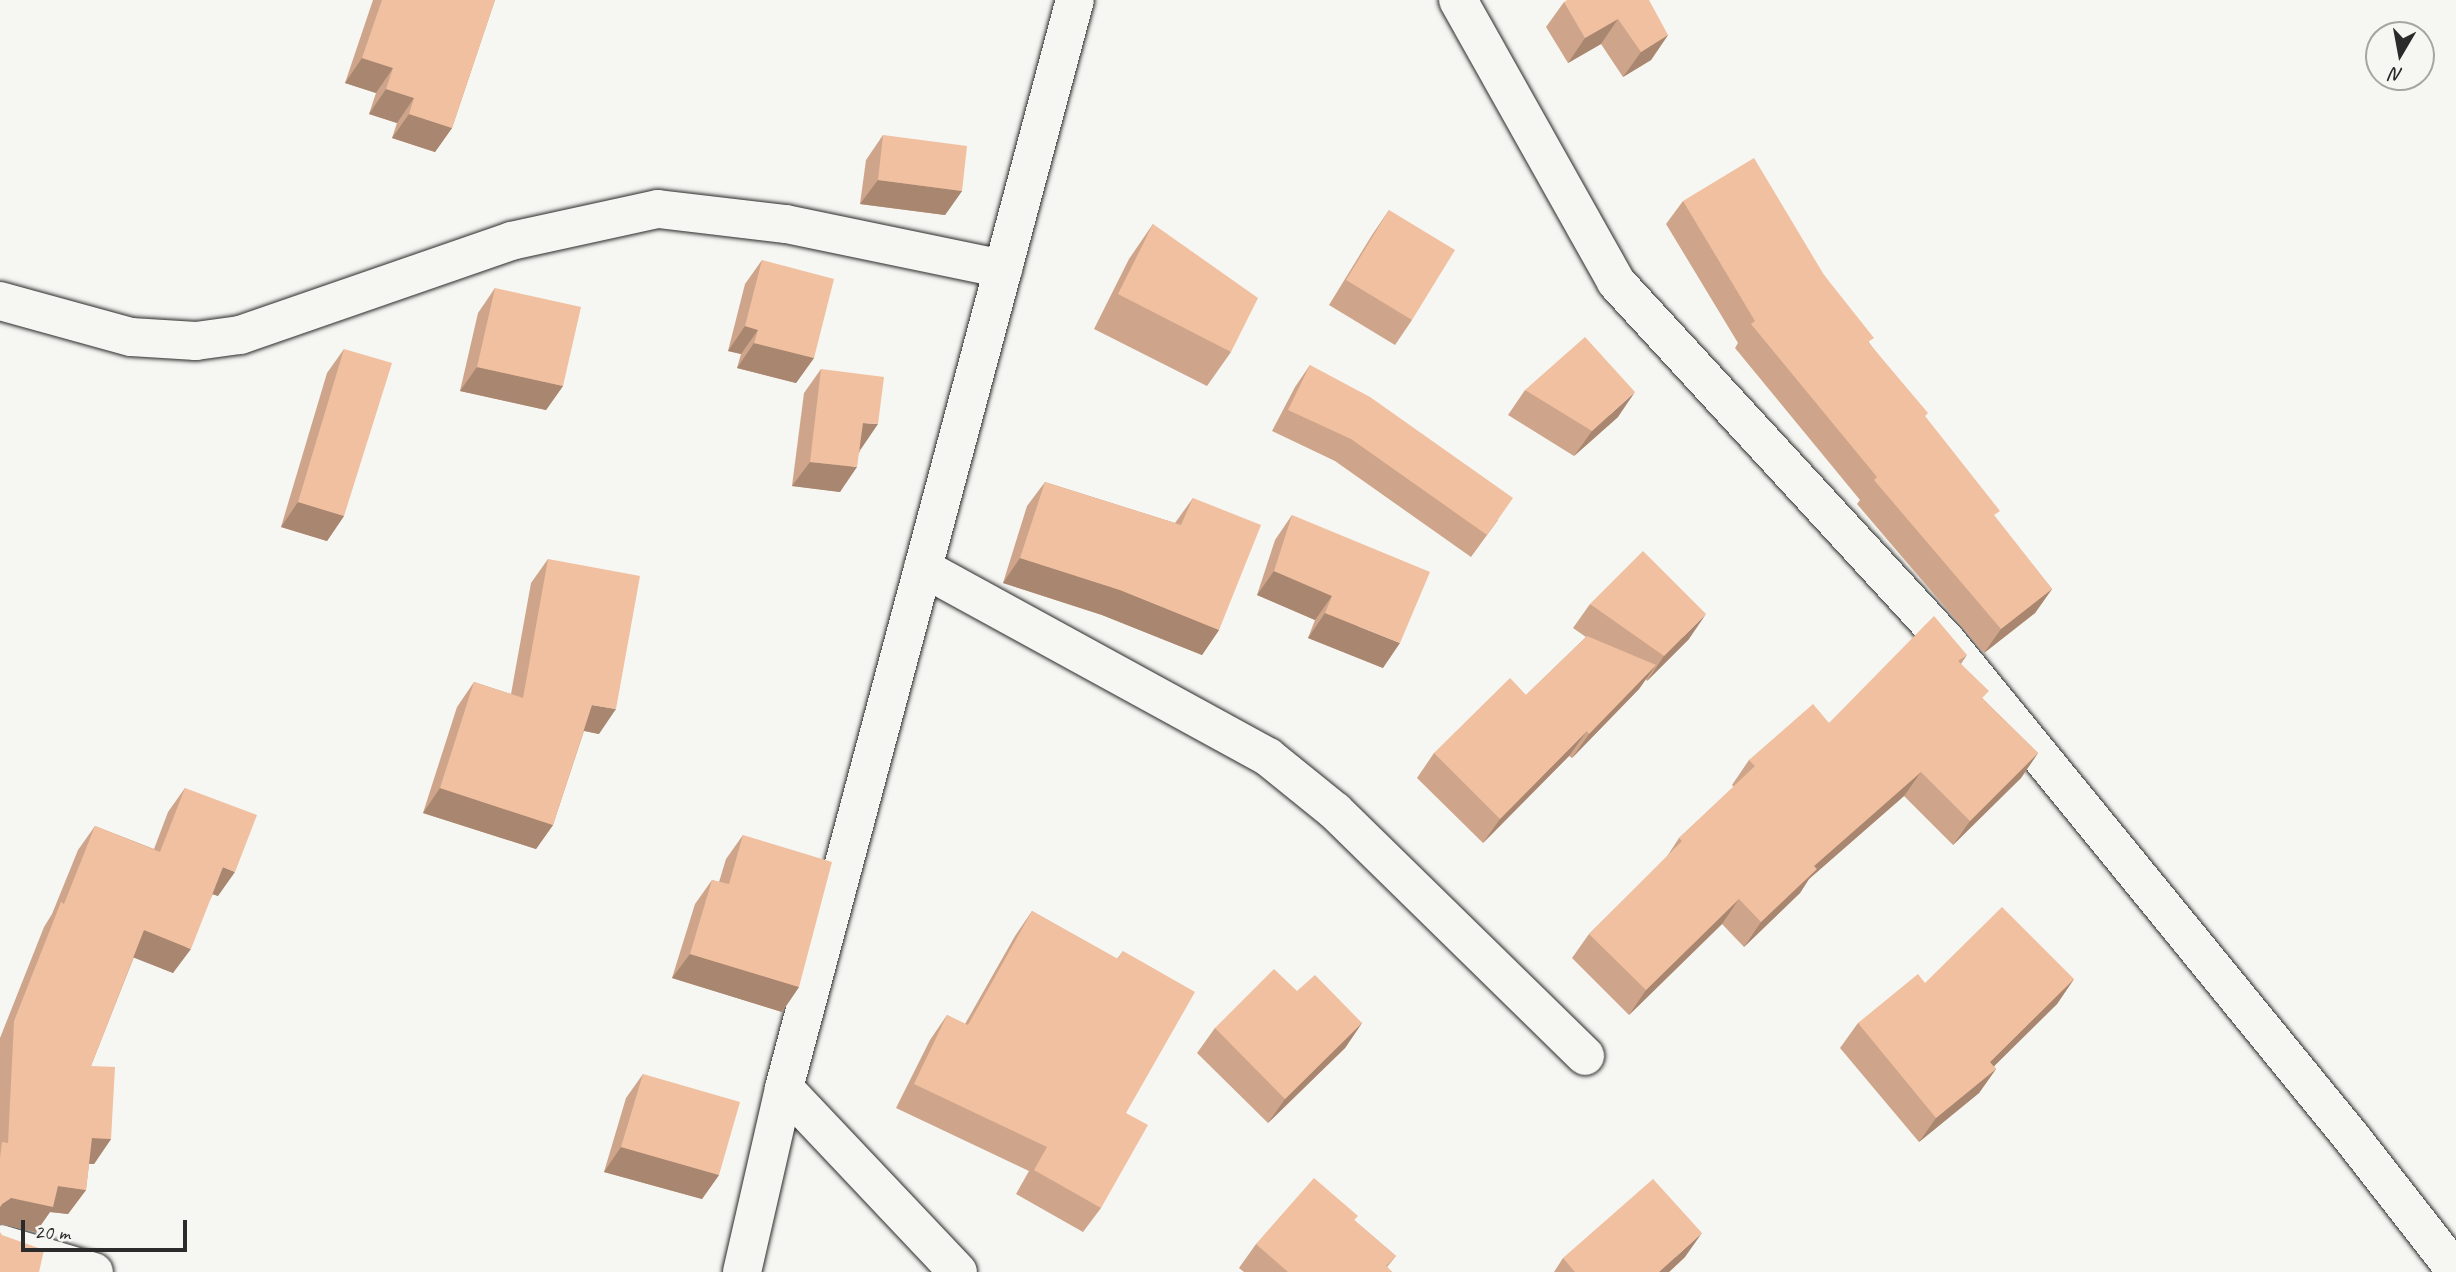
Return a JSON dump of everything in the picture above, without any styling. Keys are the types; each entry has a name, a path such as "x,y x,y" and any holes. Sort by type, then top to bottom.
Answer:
{"street":[{"path":"742,1272 784,1088 1075,0"},
{"path":"1458,0 1616,282 1948,643 2352,1138 2456,1271"},
{"path":"0,301 131,337 196,341 240,335 512,241 658,209 786,224 1003,269"},
{"path":"923,568 1268,757 1335,811 1585,1056"},
{"path":"784,1088 958,1272"},
{"path":"0,1244 94,1272"}],"building":[{"path":"382,0 495,0 452,128 409,114 414,98 386,89 393,68 362,58"},
{"path":"1649,0 1668,35 1641,52 1618,19 1585,38 1564,2"},
{"path":"883,135 967,146 962,191 878,180"},
{"path":"1754,158 1824,275 1874,338 1868,342 1928,413 1925,416 2000,511 1994,515 2052,589 2001,629 1874,480 1877,477 1751,324 1755,321 1683,201"},
{"path":"1389,210 1455,250 1412,320 1346,280"},
{"path":"1153,224 1258,298 1231,352 1118,294"},
{"path":"762,260 834,279 814,358 754,343 758,330 745,326"},
{"path":"495,288 581,307 563,386 477,367"},
{"path":"1585,337 1635,392 1592,431 1525,390"},
{"path":"344,349 392,363 344,516 298,502"},
{"path":"1310,365 1370,397 1513,498 1487,535 1351,439 1288,410"},
{"path":"821,369 884,377 878,424 863,423 857,467 810,462"},
{"path":"1045,482 1181,525 1193,498 1261,525 1219,630 1120,590 1020,558"},
{"path":"1292,515 1430,572 1400,643 1325,613 1332,596 1274,571"},
{"path":"1643,551 1706,614 1664,656 1590,604"},
{"path":"548,559 640,576 616,709 592,705 553,825 440,788 474,682 523,698"},
{"path":"1934,616 1967,655 1958,661 1989,691 1982,698 2038,753 1970,821 1921,772 1814,866 1817,869 1761,922 1739,899 1646,990 1589,934 1682,841 1679,838 1755,766 1749,760 1813,704 1829,723"},
{"path":"1587,636 1656,665 1500,819 1434,753 1510,678 1526,695"},
{"path":"185,788 257,815 235,872 223,867 191,949 144,930 91,1066 115,1067 111,1139 92,1138 86,1190 58,1186 53,1207 11,1198 0,1207 0,1158 2,1142 8,1143 14,1021 61,902 64,904 95,826 160,852"},
{"path":"743,835 832,862 799,987 690,954 712,880 729,884"},
{"path":"2002,907 2074,979 1990,1062 1996,1069 1936,1118 1858,1023 1918,974 1925,983"},
{"path":"1032,911 1118,959 1123,951 1195,992 1126,1113 1148,1125 1101,1208 1034,1170 1047,1147 914,1084 947,1015 968,1025"},
{"path":"1274,969 1297,991 1315,975 1362,1023 1285,1099 1215,1028"},
{"path":"643,1074 740,1102 719,1175 621,1147"},
{"path":"1314,1178 1358,1216 1354,1220 1396,1256 1386,1266 1392,1272 1288,1272 1256,1244"},
{"path":"1653,1179 1702,1233 1659,1272 1575,1272 1563,1258"},
{"path":"0,1232 44,1250 39,1272 0,1272"}]}
